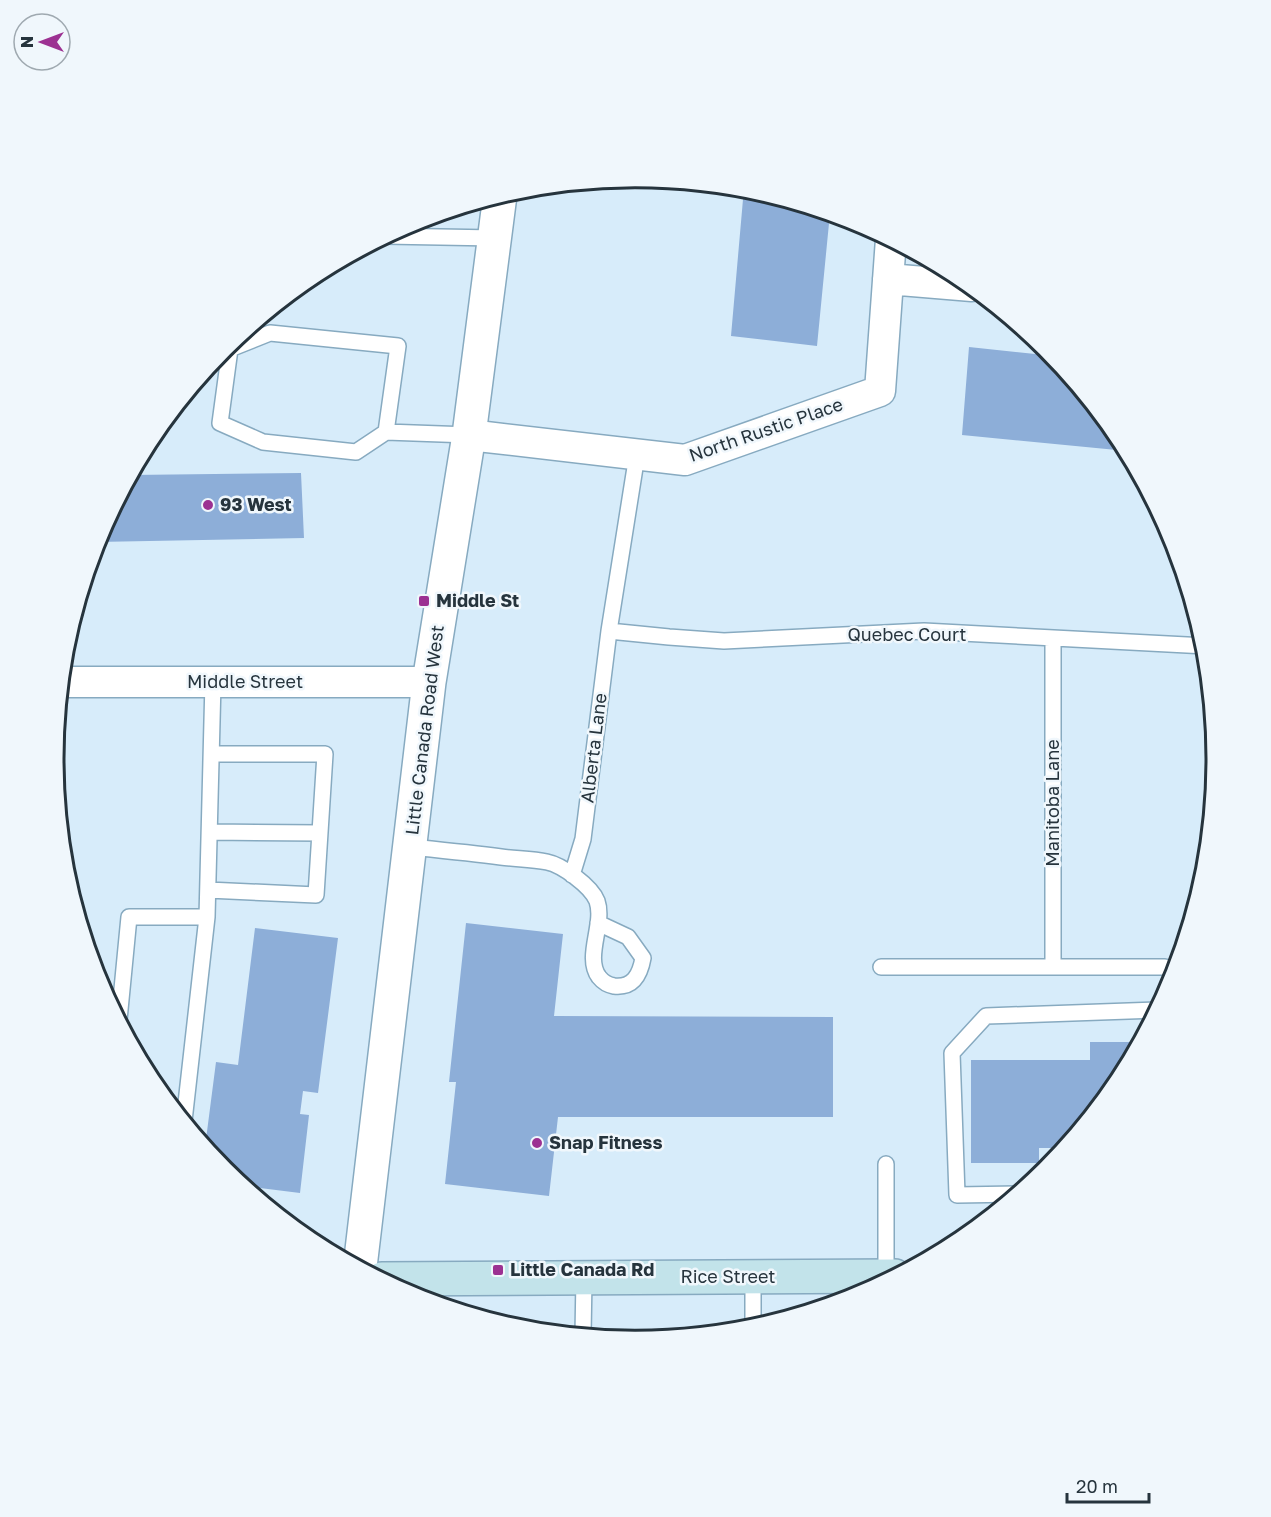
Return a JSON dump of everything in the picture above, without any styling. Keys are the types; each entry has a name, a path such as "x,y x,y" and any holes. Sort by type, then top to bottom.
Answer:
{"main road":[{"name":"Rice Street","path":"401,1279 876,1276"}],"street":[{"name":"Little Canada Road West","path":"361,1259 429,682 469,435 499,204"},
{"name":"North Rustic Place","path":"469,435 685,460 880,390 890,247"},
{"path":"888,279 954,284"},
{"name":"Middle Street","path":"69,682 429,682"}],"lane":[{"path":"409,235 495,238"},
{"path":"244,343 270,333 398,346 386,432"},
{"path":"229,358 220,423 263,442 356,452 386,432 469,435"},
{"name":"Alberta Lane","path":"572,874 583,839 609,631 637,456"},
{"name":"Quebec Court","path":"609,631 724,641 924,631 1196,646"},
{"name":"Manitoba Lane","path":"1053,639 1053,967"},
{"path":"185,1110 207,917 213,682"},
{"path":"208,890 316,895 325,754 212,754"},
{"path":"210,832 320,833"},
{"path":"410,847 549,862 572,874 586,887 597,901 598,924"},
{"path":"120,1005 129,917 207,917"},
{"path":"881,967 1165,967"},
{"path":"1004,1194 957,1195 952,1053 986,1016 1148,1011"},
{"path":"886,1164 890,1270"},
{"path":"753,1277 753,1318"},
{"path":"583,1327 584,1278"}],"building":[{"path":"743,197 829,222 817,346 731,336"},
{"path":"969,347 1038,354 1089,411 1116,450 962,435"},
{"name":"93 West","path":"301,473 304,538 107,542 140,475"},
{"path":"466,923 563,934 554,1016 833,1017 833,1117 558,1117 549,1196 445,1184 456,1082 449,1082"},
{"path":"255,928 338,938 318,1093 303,1091 300,1114 309,1115 300,1193 259,1188 206,1136 216,1062 238,1065"},
{"path":"1090,1042 1131,1042 1089,1106 1065,1135 1052,1148 1039,1148 1038,1163 971,1163 971,1060 1090,1060"}],"place":[{"name":"93 West","path":"208,505"},
{"name":"Middle St","path":"424,601"},
{"name":"Snap Fitness","path":"537,1143"},
{"name":"Little Canada Rd","path":"498,1270"}]}
